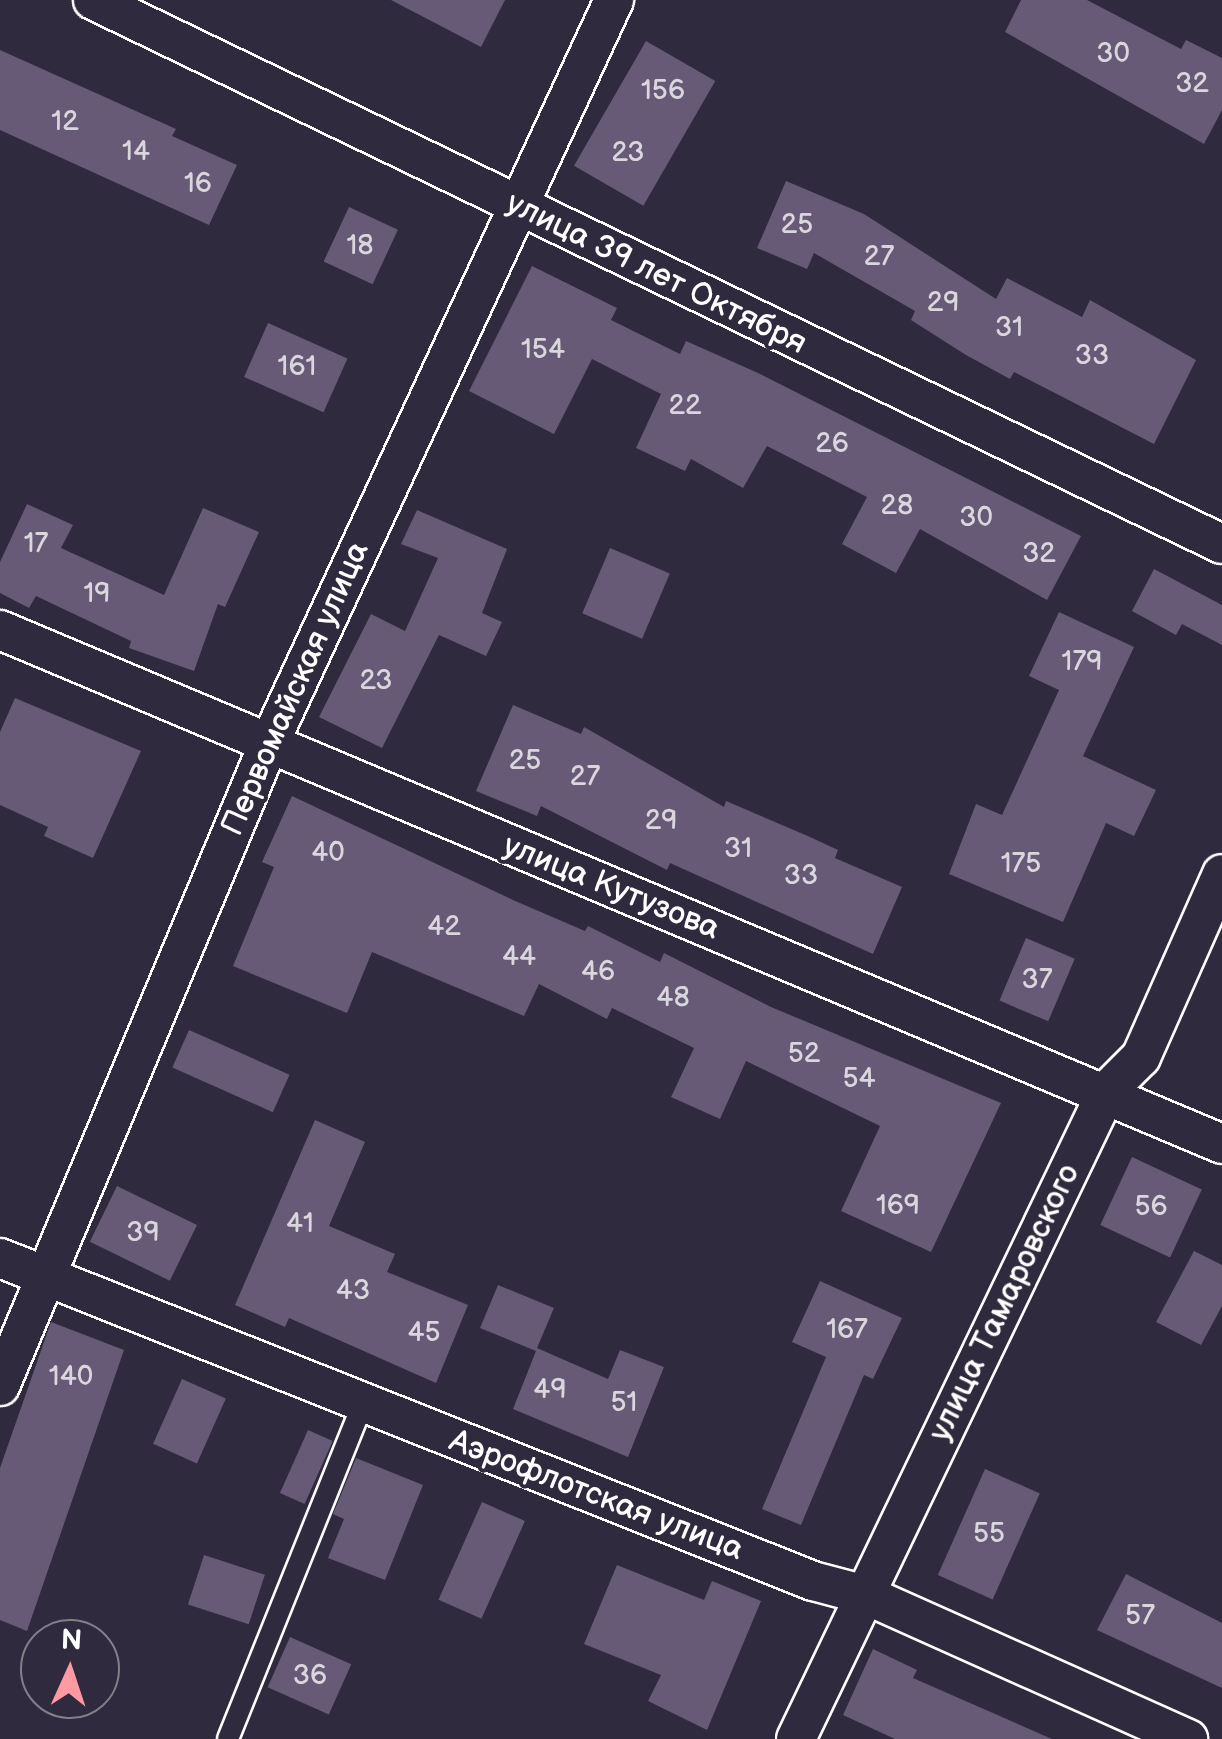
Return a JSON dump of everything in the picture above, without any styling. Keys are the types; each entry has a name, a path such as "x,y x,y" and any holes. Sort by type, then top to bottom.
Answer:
{"street":[{"name":"улица 39 лет Октября","path":"93,0 517,208 1222,544"},
{"name":"Первомайская улица","path":"0,1386 267,748 614,0"},
{"name":"улица Кутузова","path":"0,630 267,748 1107,1092 1222,1144"},
{"name":"улица Тамаровского","path":"796,1739 1107,1092 1141,1057 1222,874"},
{"name":"Аэрофлотская улица","path":"0,1258 813,1580 866,1595 1188,1739"}],"lane":[{"path":"228,1739 363,1404"}],"building":[{"path":"391,0 505,0 481,47"},
{"path":"1021,0 1087,0 1181,49 1186,40 1222,58 1222,110 1204,144 1005,32"},
{"path":"646,41 715,81 643,206 574,166"},
{"path":"0,50 176,129 172,136 237,165 209,225 0,130"},
{"path":"786,181 864,214 996,299 1007,278 1082,317 1090,300 1196,360 1154,444 1014,372 1010,379 966,355 911,320 915,311 814,253 807,269 757,248"},
{"path":"349,207 398,230 373,284 324,261"},
{"path":"532,266 617,308 611,320 680,354 686,341 758,373 1081,536 1047,600 920,529 896,573 842,544 867,497 767,446 743,488 691,459 685,471 636,448 661,394 592,359 554,434 469,391"},
{"path":"268,323 347,358 323,412 244,377"},
{"path":"27,504 73,525 61,548 164,595 203,508 259,532 225,607 218,604 194,671 129,648 131,641 36,596 29,608 0,593 0,562"},
{"path":"417,510 507,549 482,613 502,622 486,656 439,635 382,748 319,717 371,614 405,631 438,558 401,544"},
{"path":"610,548 670,573 642,639 582,613"},
{"path":"1154,569 1222,605 1222,645 1182,624 1176,635 1132,611"},
{"path":"1059,612 1134,647 1083,756 1156,790 1134,836 1106,823 1063,922 949,874 976,804 1002,815 1059,690 1029,676"},
{"path":"15,698 141,751 93,858 44,836 48,827 0,805 0,732"},
{"path":"513,705 581,734 584,727 724,807 726,801 810,837 838,850 835,858 902,887 873,954 670,863 667,870 541,806 537,816 476,791"},
{"path":"292,796 513,900 585,931 588,926 660,962 664,953 771,1007 1001,1103 931,1252 841,1211 880,1126 746,1061 720,1119 671,1097 694,1048 612,1008 607,1019 539,984 524,1016 372,952 347,1013 233,966 274,867 262,862"},
{"path":"1026,938 1075,959 1048,1021 999,1001"},
{"path":"189,1030 289,1075 273,1112 172,1067"},
{"path":"315,1120 365,1142 329,1226 395,1254 387,1272 468,1305 436,1383 289,1318 285,1327 235,1305"},
{"path":"1132,1157 1202,1190 1170,1258 1100,1225"},
{"path":"117,1186 197,1225 170,1281 90,1242"},
{"path":"1194,1251 1222,1265 1222,1306 1201,1345 1156,1322"},
{"path":"820,1281 902,1318 873,1379 864,1375 801,1525 762,1509 826,1357 792,1342"},
{"path":"498,1285 554,1308 537,1348 608,1379 620,1350 664,1367 628,1457 513,1409 536,1351 480,1328"},
{"path":"51,1322 124,1350 31,1619 20,1619 20,1628 0,1620 0,1468"},
{"path":"182,1379 226,1399 197,1463 153,1444"},
{"path":"308,1430 333,1441 305,1504 280,1493"},
{"path":"356,1458 423,1485 385,1580 328,1558 344,1519 333,1514"},
{"path":"985,1469 1040,1493 993,1599 938,1575"},
{"path":"482,1502 525,1521 481,1619 438,1600"},
{"path":"204,1555 265,1575 249,1624 188,1604"},
{"path":"617,1565 704,1600 712,1581 761,1601 707,1730 648,1701 661,1675 584,1644"},
{"path":"1126,1574 1222,1623 1222,1688 1097,1630"},
{"path":"290,1637 351,1664 329,1714 268,1687"},
{"path":"873,1649 917,1670 913,1678 1052,1739 895,1739 843,1715"}]}
